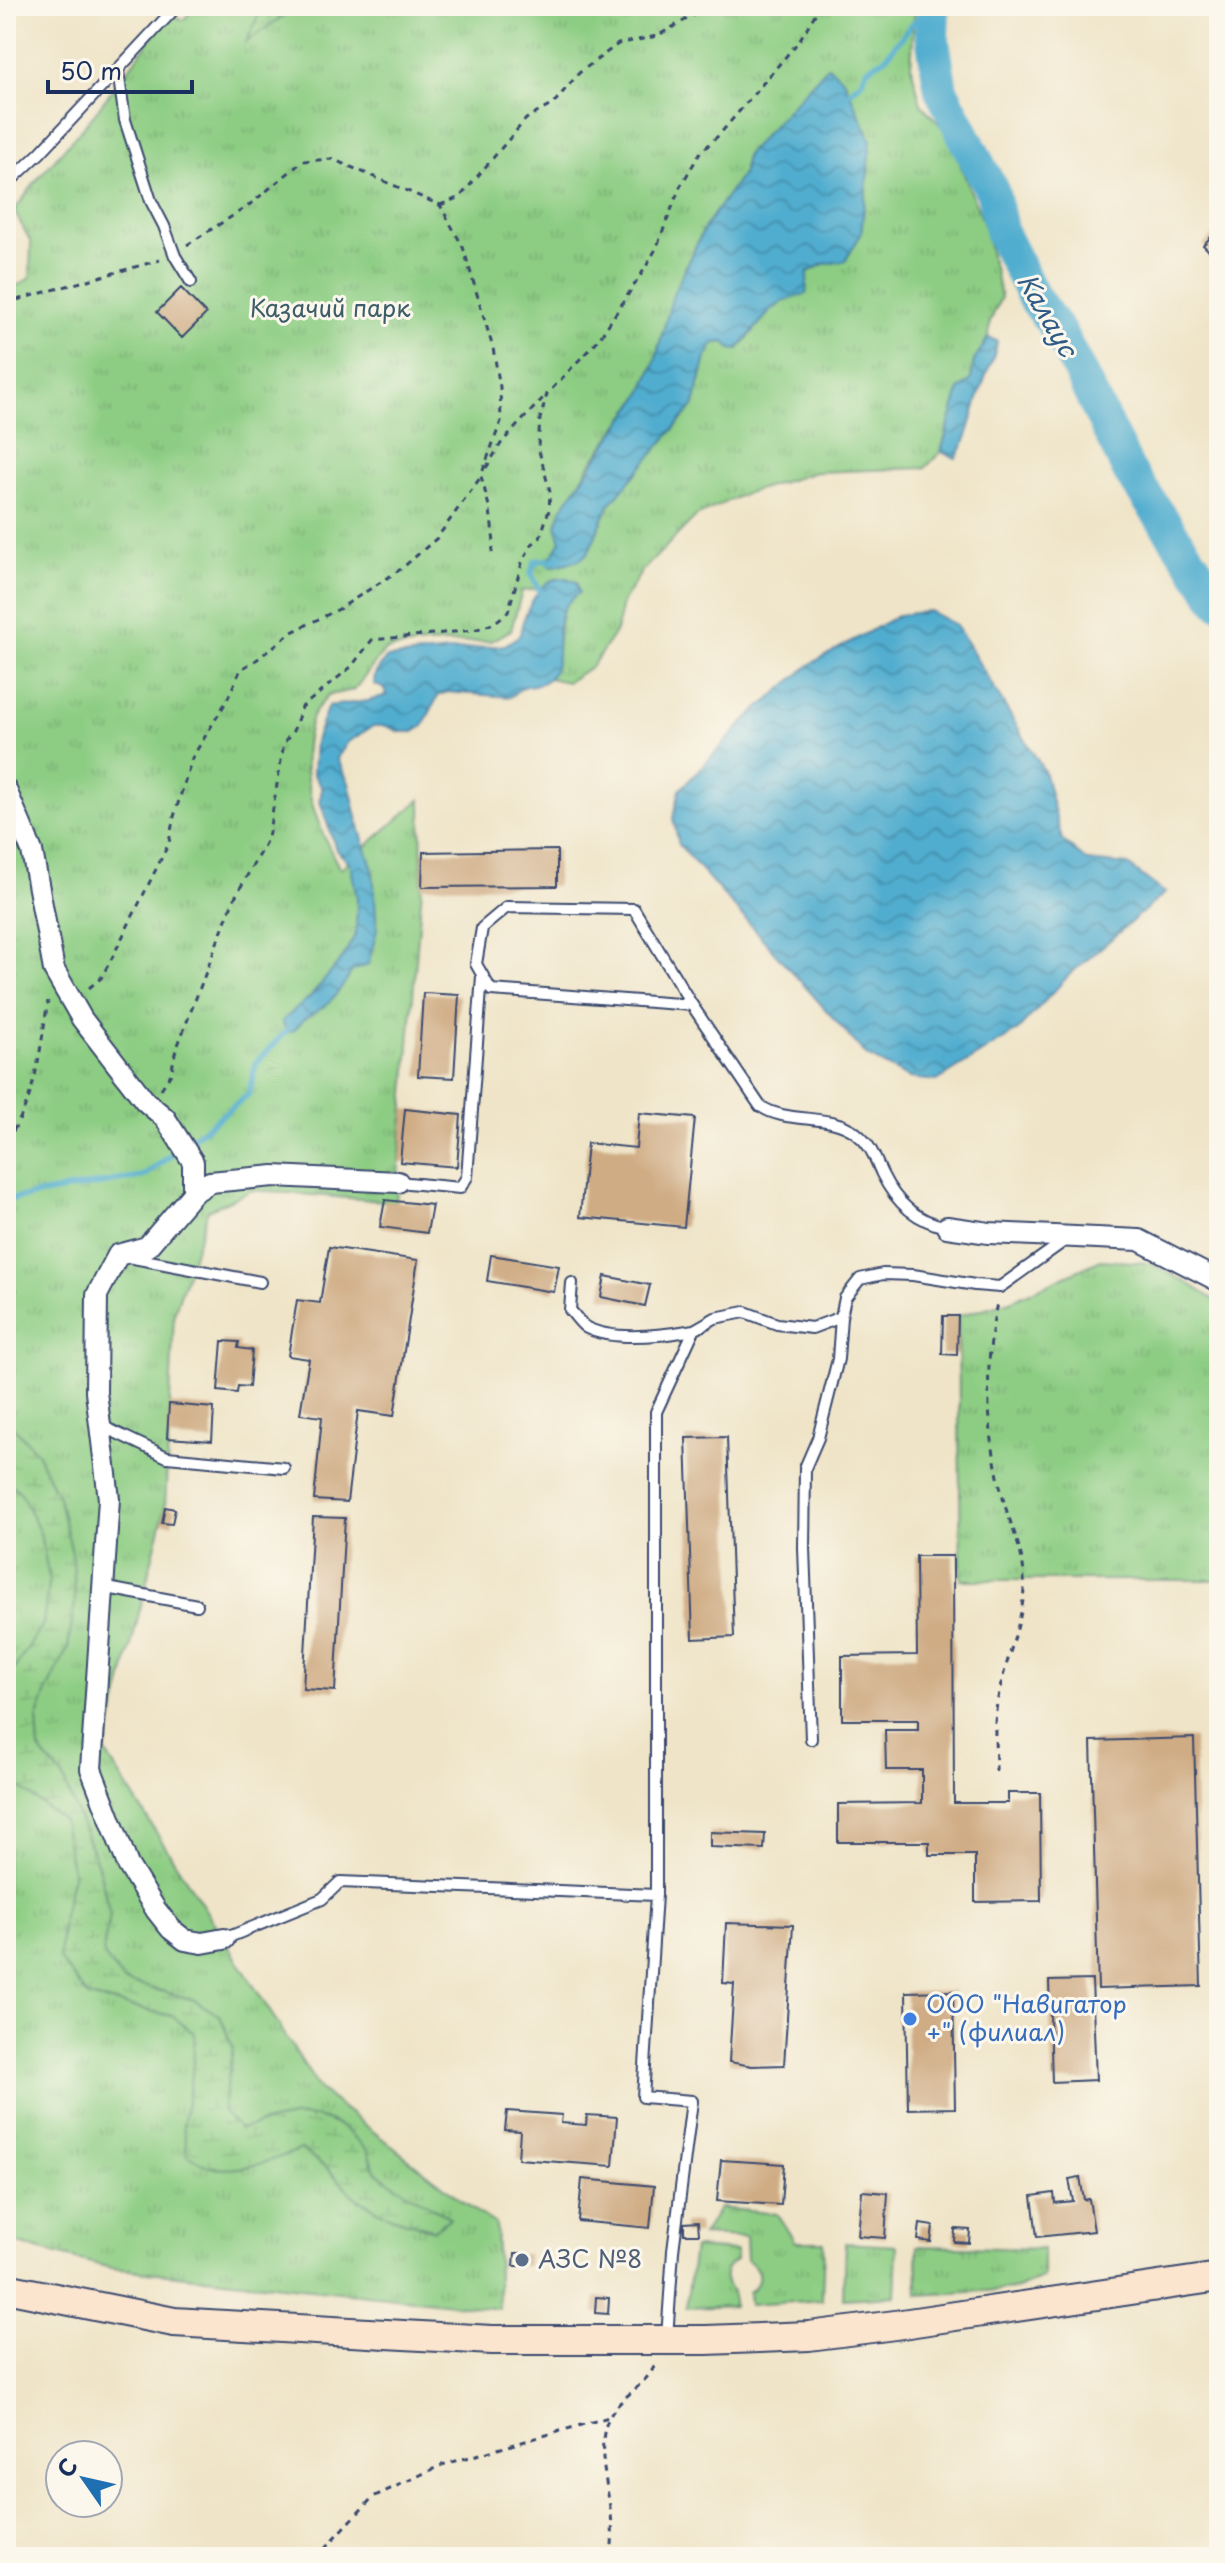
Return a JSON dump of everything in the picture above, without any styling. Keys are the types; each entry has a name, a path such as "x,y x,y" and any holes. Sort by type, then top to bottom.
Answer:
{"main road":[{"path":"6,2288 174,2322 492,2340 667,2340 809,2336 1004,2311 1219,2277"}],"street":[{"path":"6,790 32,851 54,970 82,1019 151,1106 165,1118 193,1162 193,1193"},
{"path":"224,1939 202,1943 185,1940 171,1929 156,1910 128,1865 91,1769 109,1499 96,1392 97,1295 118,1255 147,1247 193,1193 210,1182 274,1176 398,1182"},
{"path":"947,1227 989,1233 1139,1240 1219,1281"}],"lane":[{"path":"6,185 40,153 177,6"},
{"path":"118,71 132,144 151,201 175,256 191,282"},
{"path":"692,1005 491,990 476,964 482,928 507,907 634,909 692,1005 760,1106 773,1114 834,1123 854,1131 873,1151 892,1194 909,1212 928,1223 947,1227"},
{"path":"398,1182 460,1188 467,1177 482,975"},
{"path":"811,1739 804,1548 805,1468 818,1438 838,1359 845,1298 860,1279 871,1276 913,1275 1000,1287 1070,1237"},
{"path":"118,1255 260,1282"},
{"path":"572,1283 570,1310 587,1328 618,1335 655,1337 694,1330 715,1318 745,1312 777,1324 812,1328 841,1317"},
{"path":"667,2340 673,2251 692,2101 643,2097 656,1895 656,1412 694,1330"},
{"path":"100,1425 167,1457 284,1468"},
{"path":"102,1587 197,1605"},
{"path":"1219,1848 1219,1862"},
{"path":"224,1939 322,1899 340,1882 656,1895"}],"path":[{"path":"440,205 460,197 526,119 553,104 579,73 608,51 618,44 657,36 710,6"},
{"path":"72,1002 101,978 113,956 169,843 192,758 226,702 241,669 292,632 339,609 401,569 437,538 502,442 599,339 656,249 680,187 700,153 799,41 820,6"},
{"path":"6,303 175,256 188,244 248,206 303,161 332,159 440,205 463,247 493,348 500,387 501,421 481,476 490,510 494,543 491,557"},
{"path":"151,1106 171,1074 175,1053 233,901 268,838 284,743 293,731 302,707 351,667 372,640 474,630 493,624 508,612 522,563 531,545 540,538 549,510 550,492 538,447 540,419 547,394"},
{"path":"6,1141 26,1107 39,1056 54,970"},
{"path":"996,1771 996,1705 1025,1579 992,1449 988,1392 991,1331 1000,1287"},
{"path":"610,2557 614,2523 602,2453 609,2417 627,2395 651,2374 667,2340"},
{"path":"317,2557 373,2497 442,2465 609,2417"}],"green space":[{"name":"Казачий парк","path":"195,6 915,6 911,66 921,104 947,132 983,222 1001,297 990,322 988,338 974,361 971,380 959,390 941,452 925,468 816,472 743,494 696,516 642,571 622,603 616,631 592,666 567,682 549,678 566,601 552,580 543,588 522,591 511,630 491,641 423,644 385,650 354,690 328,695 311,720 305,759 310,797 340,869 421,799 422,887 396,1202 252,1190 208,1210 174,1314 165,1507 105,1752 320,2090 496,2224 499,2309 111,2268 6,2241 6,292 30,278 31,242 14,211 91,118 170,14 184,20","holes":["828,67 844,80 870,158 861,234 845,261 823,264 808,272 792,295 775,305 738,350 725,342 714,343 706,357 694,405 609,505 588,553 543,560 553,555 561,541 556,526 589,466 642,393 686,265 705,227 743,173 746,155"]},
{"path":"263,6 292,6 286,14 246,42"},
{"path":"608,6 661,6 625,22"},
{"path":"1101,1260 1148,1263 1185,1281 1219,1303 1219,1580 961,1580 958,1316 1010,1301"},
{"path":"6,1419 37,1452 59,1500 73,1557 75,1602 68,1648 37,1719 39,1749 62,1776 98,1865 110,1915 102,1954 124,1981 194,2000 220,2016 233,2048 222,2111 240,2129 307,2116 336,2124 365,2149 374,2169 381,2175 450,2218 434,2230 391,2217 356,2198 327,2168 301,2149 259,2164 226,2169 208,2166 187,2155 183,2125 195,2034 172,2016 89,1997 59,1959 63,1916 73,1875 63,1820 6,1777 6,1682 43,1624 49,1578 40,1533 21,1493 6,1479"},
{"path":"720,2208 777,2214 795,2242 824,2242 822,2300 749,2305 748,2292 756,2285 758,2276 755,2267 747,2260 746,2237 702,2235"},
{"path":"845,2243 897,2246 895,2296 843,2299"},
{"path":"917,2246 1043,2249 1043,2277 1017,2289 918,2295"},
{"path":"694,2248 736,2251 736,2260 725,2275 726,2283 733,2291 733,2306 686,2308"}],"water":[{"path":"828,66 844,80 871,140 861,234 845,261 823,264 808,272 806,294 775,307 737,350 731,349 725,342 714,343 706,357 694,405 609,505 588,553 579,560 551,567 543,560 553,555 561,541 556,526 563,507 642,393 655,362 673,294 705,227 743,173 746,155"},
{"path":"988,338 997,341 995,351 966,439 956,458 941,452 959,390 971,380 974,361"},
{"path":"566,578 577,582 579,593 568,602 562,613 557,659 549,678 524,687 510,697 447,692 438,696 423,726 414,732 373,726 348,742 337,758 349,783 373,870 377,930 368,965 352,971 329,1002 287,1033 282,1021 311,996 342,959 356,933 357,897 350,863 336,850 320,801 322,788 313,774 315,741 328,706 368,701 387,695 383,688 374,684 375,674 386,658 505,645 520,635 527,612 541,589 553,580"},
{"path":"929,611 956,625 1044,771 1062,840 1087,861 1128,865 1165,893 1069,975 1017,1031 937,1081 909,1078 867,1056 679,845 673,818 680,790 750,716 812,663 899,615"}],"building":[{"path":"1213,235 1219,241 1219,261 1203,245"},
{"path":"181,288 206,314 182,338 157,312"},
{"path":"557,850 557,886 422,887 423,852"},
{"path":"423,993 459,995 454,1078 418,1076"},
{"path":"405,1109 461,1115 457,1167 400,1162"},
{"path":"639,1113 695,1118 684,1227 580,1217 587,1143 636,1148"},
{"path":"385,1200 432,1205 427,1233 380,1227"},
{"path":"329,1247 418,1260 394,1416 358,1411 347,1502 314,1500 322,1417 300,1414 309,1359 288,1356 297,1300 320,1303"},
{"path":"491,1255 559,1266 554,1292 487,1281"},
{"path":"605,1276 650,1285 645,1306 601,1297"},
{"path":"943,1316 958,1316 957,1355 942,1354"},
{"path":"222,1341 239,1342 238,1348 252,1350 249,1387 238,1386 237,1393 218,1391"},
{"path":"169,1404 214,1408 212,1441 167,1438"},
{"path":"727,1437 734,1637 693,1639 686,1438"},
{"path":"165,1507 175,1509 172,1524 162,1523"},
{"path":"313,1517 345,1518 335,1691 303,1689"},
{"path":"916,1556 953,1556 954,1803 1008,1803 1008,1793 1040,1793 1041,1901 975,1902 975,1855 929,1855 929,1842 838,1842 838,1804 922,1803 922,1770 886,1770 885,1730 918,1730 918,1720 842,1720 842,1656 917,1655"},
{"path":"1194,1738 1201,1986 1098,1989 1091,1741"},
{"path":"710,1832 765,1834 764,1849 710,1847"},
{"path":"726,1923 793,1925 784,2065 752,2066 729,2062 734,1984 723,1983"},
{"path":"1092,1980 1096,2080 1052,2082 1049,1981"},
{"path":"953,1991 955,2108 908,2109 906,1992"},
{"path":"507,2111 562,2115 561,2123 586,2125 587,2115 617,2117 613,2166 518,2159 520,2131 505,2130"},
{"path":"721,2160 784,2164 781,2205 717,2201"},
{"path":"1080,2177 1084,2200 1089,2199 1094,2231 1037,2237 1032,2196 1054,2193 1055,2203 1073,2201 1069,2179"},
{"path":"582,2179 654,2186 650,2228 578,2221"},
{"path":"862,2191 888,2193 885,2238 858,2236"},
{"path":"698,2222 699,2234 684,2234 684,2223"},
{"path":"920,2224 933,2226 931,2242 918,2240"},
{"path":"955,2229 970,2230 969,2243 954,2242"},
{"path":"515,2253 528,2253 528,2266 514,2266"},
{"path":"596,2297 609,2298 608,2314 595,2313"}],"waterway":[{"name":"Калаус","path":"933,6 932,35 941,90 993,193 1002,234 1033,296 1061,335 1129,471 1219,602"},
{"path":"843,98 862,81 867,69 885,58 913,23 933,8"},
{"path":"544,599 531,574 535,561 551,560"},
{"path":"6,1200 144,1176 249,1094 256,1063 291,1026"}],"place":[{"name":"ООО \"Навигатор +\" (филиал)","path":"910,2019"},
{"name":"АЗС №8","path":"522,2260"}]}
